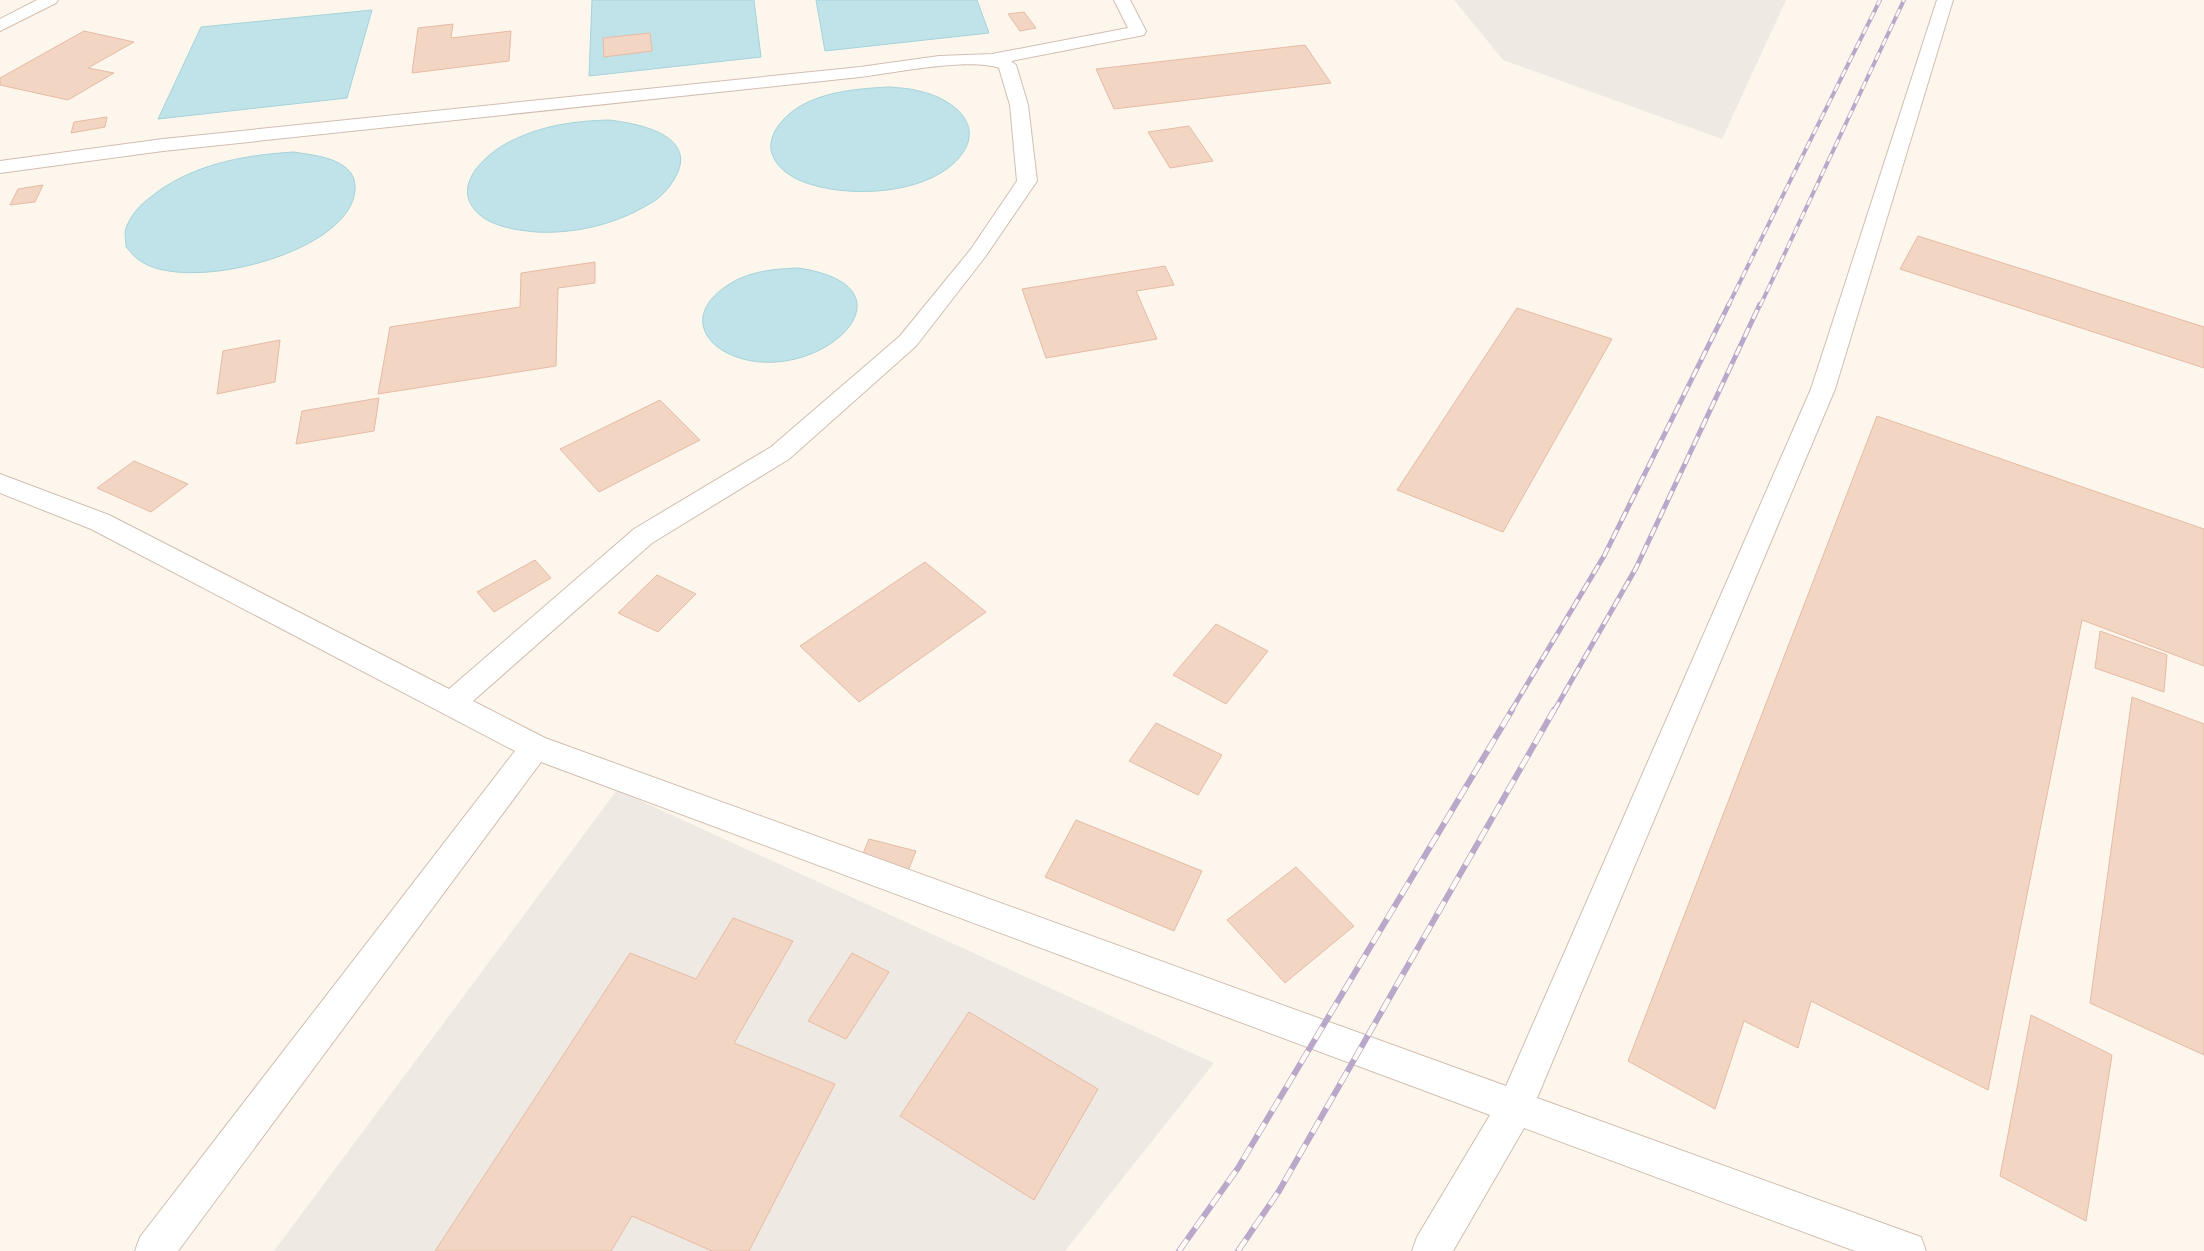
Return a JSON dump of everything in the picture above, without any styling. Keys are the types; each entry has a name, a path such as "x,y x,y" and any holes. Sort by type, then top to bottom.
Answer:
{"street":[{"path":"0,26 50,0"},
{"path":"0,167 173,144 860,72 939,61 992,59 1138,31 1122,0"},
{"path":"1431,1251 1514,1108 1823,389 1945,0"},
{"path":"451,704 643,536 780,453 908,341 978,253 1027,181 1019,105 1007,65 992,59"},
{"path":"0,483 100,522 535,747 1907,1251"},
{"path":"154,1251 535,747"}],"shaded area":[{"path":"1454,0 1786,0 1722,139 1503,60"},
{"path":"617,790 1214,1063 1065,1251 274,1251"}],"water":[{"path":"592,0 754,0 761,57 589,76"},
{"path":"816,0 977,0 989,33 825,51"},
{"path":"372,10 347,98 158,119 201,27"},
{"path":"889,87 912,89 933,95 956,108 964,117 969,127 969,139 964,150 954,163 924,181 905,187 886,190 847,191 829,189 801,181 783,170 775,160 772,154 771,141 776,129 786,117 798,108 826,95 858,89"},
{"path":"609,120 646,127 670,139 677,148 681,159 678,172 667,190 655,200 624,217 610,222 581,229 551,232 536,232 502,226 486,219 474,209 468,198 471,178 485,159 504,145 548,127 584,121"},
{"path":"294,152 320,156 339,163 352,174 355,187 346,213 326,232 297,249 263,262 227,270 192,273 161,270 139,260 126,247 125,230 135,212 147,200 180,178 198,170 235,159"},
{"path":"798,268 835,278 853,293 857,311 848,328 829,345 804,357 774,362 743,359 728,353 708,337 704,328 703,317 707,306 715,295 728,285 753,274 771,270"}],"building":[{"path":"1024,12 1036,28 1020,31 1008,14"},
{"path":"453,24 451,38 511,31 509,61 412,73 418,28"},
{"path":"84,31 134,42 88,68 114,73 68,100 0,85 0,78"},
{"path":"650,33 652,51 604,57 603,38"},
{"path":"1305,45 1331,83 1114,109 1096,69"},
{"path":"107,117 105,127 71,133 74,122"},
{"path":"1189,126 1213,161 1170,168 1148,132"},
{"path":"43,185 35,202 10,205 18,189"},
{"path":"1918,236 2204,327 2204,368 1900,269"},
{"path":"595,262 595,283 558,288 556,366 378,394 390,327 520,307 521,273"},
{"path":"1165,266 1174,285 1136,291 1157,339 1046,358 1022,289"},
{"path":"1517,308 1612,339 1503,532 1397,490"},
{"path":"280,340 275,382 217,394 223,351"},
{"path":"379,398 374,431 296,444 302,411"},
{"path":"660,400 700,440 599,492 560,449"},
{"path":"1877,416 2204,529 2204,666 2082,620 1988,1090 1811,1001 1798,1048 1744,1021 1715,1109 1628,1061"},
{"path":"134,461 188,484 151,512 97,488"},
{"path":"535,560 551,578 494,612 477,592"},
{"path":"925,562 986,612 859,702 800,646"},
{"path":"657,575 696,594 658,632 618,613"},
{"path":"1216,624 1268,651 1226,704 1173,675"},
{"path":"2100,631 2167,655 2164,692 2095,668"},
{"path":"2132,697 2204,724 2204,1055 2090,1003"},
{"path":"1156,723 1222,755 1198,795 1129,761"},
{"path":"1076,820 1202,871 1174,931 1045,877"},
{"path":"869,839 916,851 901,888 854,875"},
{"path":"1296,867 1354,926 1285,983 1227,920"},
{"path":"733,918 793,941 734,1043 835,1084 749,1251 712,1251 632,1216 611,1251 435,1251 630,953 696,979"},
{"path":"852,953 889,972 846,1039 808,1021"},
{"path":"969,1012 1098,1089 1034,1200 900,1116"},
{"path":"2031,1015 2112,1055 2086,1221 2000,1176"}],"railway":[{"path":"1728,306 1880,0"},
{"path":"1760,306 1904,0"},
{"path":"1511,711 1604,556 1729,304"},
{"path":"1554,711 1636,568 1760,304"},
{"path":"1179,1251 1238,1168 1512,710"},
{"path":"1238,1251 1279,1191 1554,710"}]}
